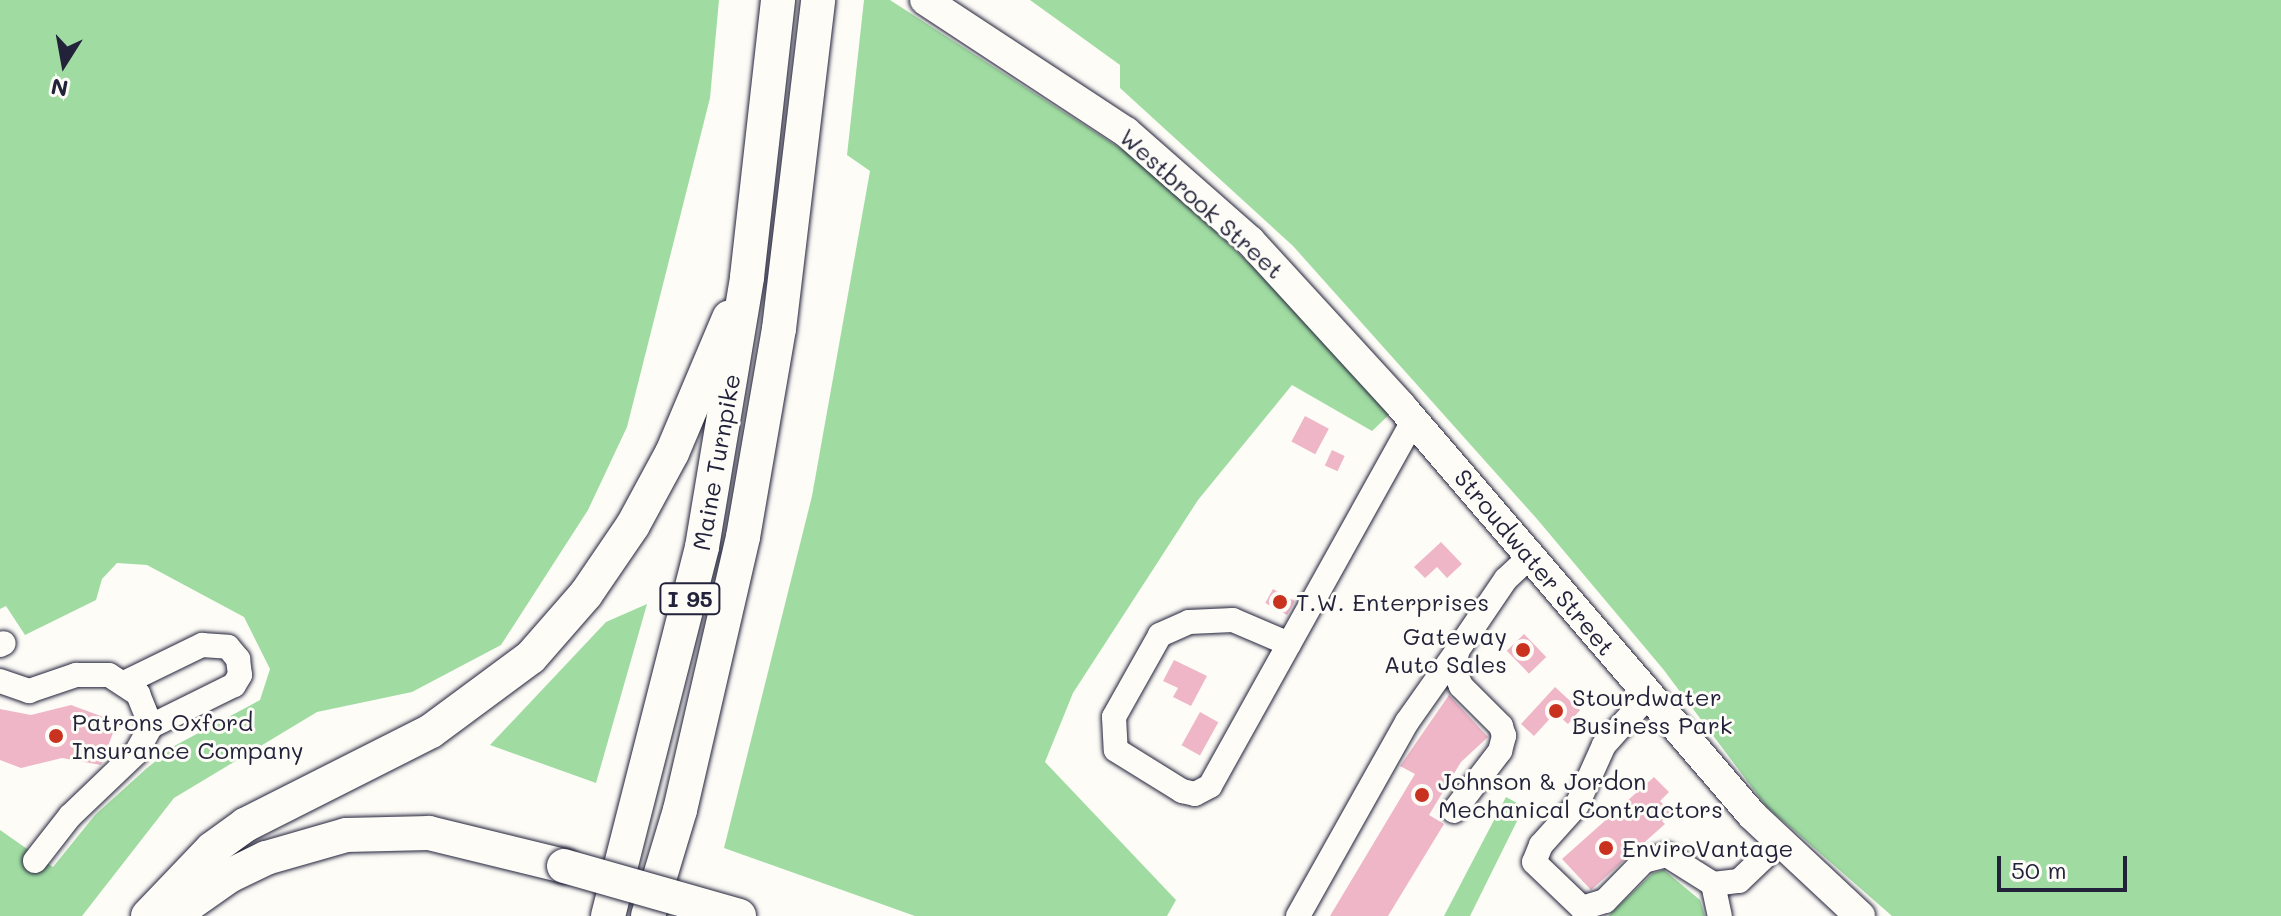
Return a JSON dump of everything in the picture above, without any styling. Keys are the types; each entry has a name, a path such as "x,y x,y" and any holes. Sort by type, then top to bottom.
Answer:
{"highway":[{"name":"Maine Turnpike","path":"608,916 702,547 747,277 778,0"},
{"name":"Maine Turnpike","path":"648,916 680,810 762,431 818,0"},
{"path":"148,916 181,877 234,833 467,709 560,627 611,561 654,489 747,277"},
{"path":"669,916 688,837 680,810"},
{"path":"172,916 229,876 266,858 346,835 429,833 563,873 688,916"},
{"path":"212,916 279,872 358,848 441,849 563,873 739,916"}],"main road":[{"name":"Westbrook Street","path":"925,0 1136,139 1250,241 1346,343"},
{"name":"Stroudwater Street","path":"1346,343 1648,696 1779,843 1860,916"}],"lane":[{"path":"1289,644 1246,622 1213,619 1172,628 1153,641 1114,717 1116,750 1182,791 1204,791 1289,644 1414,420"},
{"path":"1298,916 1407,722 1506,579 1530,557"},
{"path":"35,861 70,816 136,753 151,726 234,685 240,675 238,659 228,647 202,645 126,682"},
{"path":"1454,811 1500,751 1504,736 1501,726 1461,686 1455,672 1457,651"},
{"path":"0,681 29,691 90,673 126,682 148,710 151,726"},
{"path":"1648,696 1604,745 1577,805 1541,845 1534,862 1582,908 1605,901 1653,857 1682,861 1713,884 1720,916"},
{"path":"1713,884 1739,881 1779,843"}],"green space":[{"path":"0,0 719,0 710,98 627,427 588,510 501,645 412,692 317,712 174,798 82,916 0,916 0,830 53,867 95,815 147,768 176,745 260,700 270,669 244,617 147,565 117,563 102,579 96,600 25,635 6,606 0,609"},
{"path":"864,0 890,0 1140,161 1261,274 1392,412 1372,431 1292,385 1198,500 1073,693 1045,762 1176,900 1167,916 915,916 724,848 812,496 870,171 847,155"},
{"path":"1030,0 2281,0 2281,916 1892,916 1766,806 1663,669 1537,519 1293,246 1120,88 1120,65"},
{"path":"647,604 596,783 490,745 606,622"},
{"path":"1506,797 1524,807 1470,916 1444,916"},
{"path":"1664,870 1700,900 1705,916 1608,916 1653,873"}],"building":[{"path":"1305,416 1329,429 1315,454 1291,442"},
{"path":"1332,450 1345,456 1338,471 1325,465"},
{"path":"1441,542 1462,564 1447,578 1437,567 1425,578 1414,567"},
{"name":"T.W. Enterprises","path":"1273,589 1295,601 1287,615 1265,603"},
{"name":"Gateway Auto Sales","path":"1524,634 1546,657 1529,674 1507,651"},
{"path":"1174,660 1207,676 1191,706 1173,697 1178,688 1163,681"},
{"name":"Stourdwater Business Park","path":"1555,687 1580,710 1568,724 1555,713 1534,736 1521,724"},
{"name":"Johnson & Jordon Mechanical Contractors","path":"1449,695 1488,737 1461,762 1429,815 1444,824 1388,916 1330,916 1415,774 1400,766"},
{"name":"Patrons Oxford Insurance Company","path":"71,705 117,722 101,765 62,758 21,768 0,760 0,709 31,715"},
{"path":"1200,712 1218,722 1200,755 1182,745"},
{"name":"EnviroVantage","path":"1654,777 1669,792 1660,801 1671,812 1662,821 1665,824 1591,890 1562,859"}],"place":[{"name":"T.W. Enterprises","path":"1280,602"},
{"name":"Gateway Auto Sales","path":"1523,650"},
{"name":"Stourdwater Business Park","path":"1556,711"},
{"name":"Patrons Oxford Insurance Company","path":"56,736"},
{"name":"Johnson & Jordon Mechanical Contractors","path":"1422,795"},
{"name":"EnviroVantage","path":"1606,848"}]}
